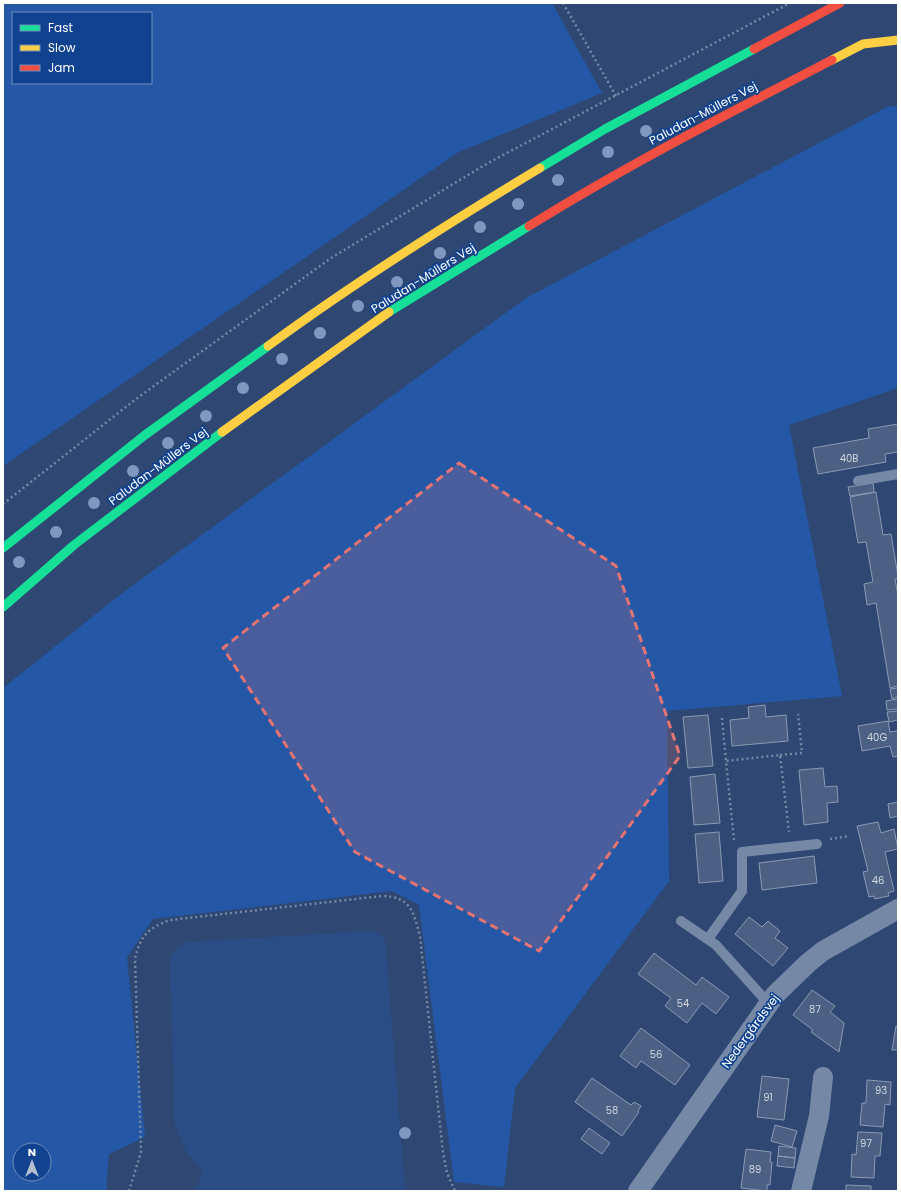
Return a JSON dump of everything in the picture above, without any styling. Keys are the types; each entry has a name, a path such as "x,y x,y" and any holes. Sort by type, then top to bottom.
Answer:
{"street":[{"path":"3,548 144,435 332,299 468,211 605,128 840,3"},
{"name":"Paludan-Müllers Vej","path":"3,607 74,545 241,417 385,315 579,195 680,138 863,44 898,40"},
{"name":"Nedergårdsvej","path":"638,1191 775,995 808,963 823,951 898,909"},
{"path":"801,1191 819,1116 823,1077"}],"lane":[{"path":"858,480 898,474"},
{"path":"708,939 742,891 742,852 817,844"},
{"path":"681,921 716,945 769,1004"}],"path":[{"path":"563,3 616,96"},
{"path":"726,761 802,753 798,714"},
{"path":"722,718 734,840 742,852"},
{"path":"780,756 790,846"},
{"path":"129,1191 141,1152 135,959 138,946 152,927 170,920 388,896 394,896 404,901 412,910 420,936 443,1153 447,1173 455,1191"}],"highlighted area":[{"path":"459,463 616,566 680,756 539,951 355,852 223,648"}],"shaded area":[{"path":"3,3 552,3 602,93 457,153 3,466"},
{"path":"889,106 898,107 898,388 789,425 842,696 667,711 669,881 515,1088 504,1187 454,1182 419,905 392,891 153,919 127,957 145,1137 109,1154 106,1191 3,1191 3,688 117,597 526,298"},
{"path":"373,931 385,938 405,1191 196,1191 202,1170 186,1151 175,1126 170,960 176,948 188,942"}],"building":[{"path":"898,424 898,452 885,454 886,462 818,474 813,448 869,438 868,429"},
{"path":"873,483 874,492 850,496 848,487"},
{"path":"876,492 883,535 891,534 898,576 898,579 895,579 898,595 898,686 890,688 876,603 867,605 864,584 873,582 866,542 858,543 850,497"},
{"path":"898,688 898,697 892,699 890,689"},
{"path":"898,699 898,709 887,710 886,701"},
{"path":"765,705 766,717 786,715 788,741 732,746 730,720 749,718 748,707"},
{"path":"898,711 898,720 889,722 887,712"},
{"path":"708,715 713,766 688,768 683,717"},
{"path":"888,721 890,732 898,731 898,756 893,757 890,746 862,751 858,726"},
{"path":"823,768 825,787 837,786 838,802 827,803 828,822 804,825 799,770"},
{"path":"715,774 720,823 694,825 690,777"},
{"path":"898,802 898,816 890,818 888,804"},
{"path":"878,822 881,833 894,829 898,849 885,852 894,891 888,893 889,896 875,899 874,896 869,897 863,872 868,871 857,826"},
{"path":"719,832 723,881 699,883 695,834"},
{"path":"814,856 817,883 762,890 759,863"},
{"path":"749,917 762,927 768,921 780,931 775,938 788,948 773,966 735,934"},
{"path":"654,953 696,985 702,977 729,997 716,1014 702,1003 687,1023 665,1006 671,998 638,974"},
{"path":"812,990 835,1006 830,1012 844,1023 839,1052 811,1032 813,1030 793,1015"},
{"path":"896,1026 898,1027 898,1050 892,1050"},
{"path":"641,1028 690,1065 675,1085 641,1061 636,1068 620,1056"},
{"path":"762,1076 789,1079 784,1120 757,1117"},
{"path":"592,1078 631,1105 634,1102 641,1106 638,1111 639,1112 622,1136 575,1102"},
{"path":"867,1080 891,1082 890,1105 885,1104 883,1127 860,1125 862,1103 866,1103"},
{"path":"775,1125 797,1131 792,1147 771,1141"},
{"path":"589,1128 610,1143 602,1154 581,1139"},
{"path":"858,1132 882,1133 880,1156 875,1156 874,1178 851,1177 852,1154 856,1155"},
{"path":"779,1146 796,1148 795,1158 778,1156"},
{"path":"746,1149 771,1152 770,1162 772,1162 770,1185 767,1185 767,1191 741,1188"},
{"path":"778,1156 795,1158 794,1168 777,1166"},
{"path":"846,1185 871,1186 871,1191 846,1191"}],"traffic: fast":[{"path":"540,168 605,129 754,49"},
{"path":"389,312 529,226"},
{"path":"3,548 145,435 268,346"},
{"path":"3,607 74,545 222,432"}],"traffic: slow":[{"path":"832,60 863,44 898,40"},
{"path":"268,346 334,299 402,254 470,210 540,168"},
{"path":"222,432 389,312"}],"traffic: jam":[{"path":"754,49 840,3"},
{"path":"529,226 641,161 832,60"}]}
